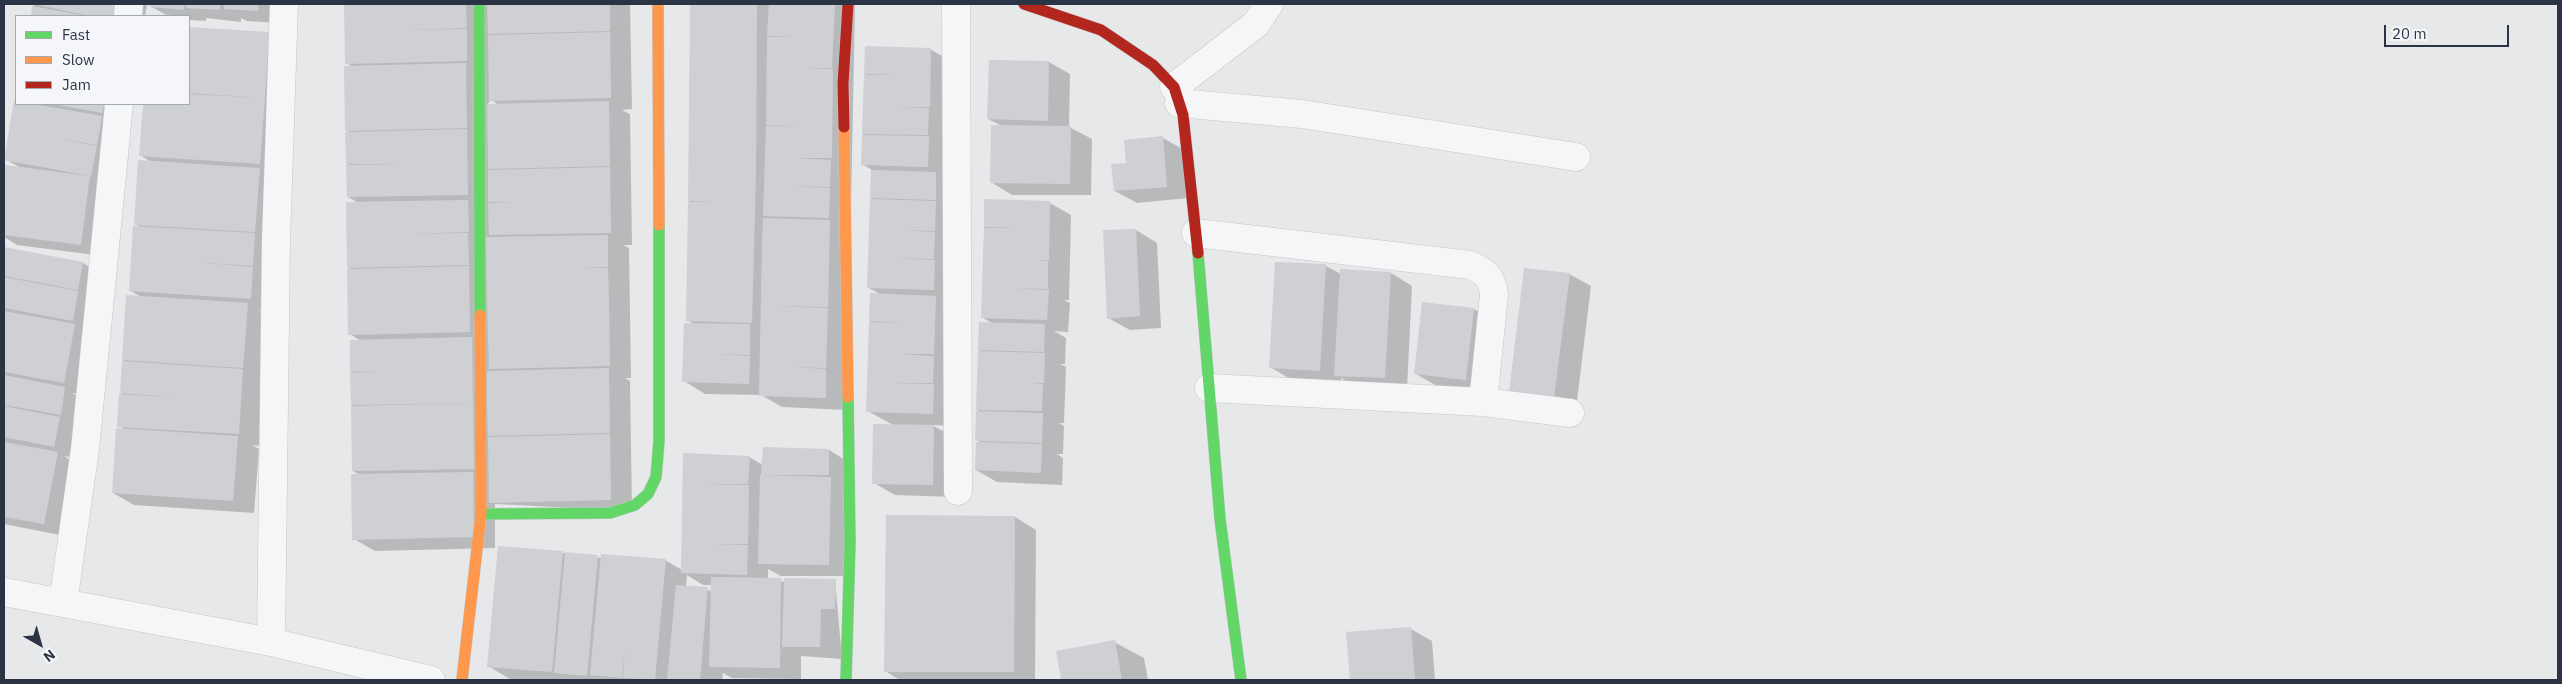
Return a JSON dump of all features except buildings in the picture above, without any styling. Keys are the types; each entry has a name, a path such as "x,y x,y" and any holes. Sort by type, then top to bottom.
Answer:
{"street":[{"path":"271,642 276,241 284,4"},
{"path":"462,680 481,514 479,4"},
{"path":"481,514 610,513 635,505 648,494 656,476 659,441 658,4"},
{"path":"846,680 850,543 843,84 848,4"},
{"path":"956,4 958,492"},
{"path":"1024,4 1100,30 1153,65 1176,95 1183,116 1196,233 1220,519 1241,680"},
{"path":"1176,95 1256,24 1269,4"},
{"path":"1176,95 1576,157"},
{"path":"63,603 85,449 119,105"},
{"path":"1196,233 1470,265 1484,270 1493,280 1494,295 1483,402"},
{"path":"1209,388 1483,402 1570,413"},
{"path":"4,592 271,642 431,680"}],"traffic: fast":[{"path":"479,4 480,315"},
{"path":"481,514 610,513 635,505 648,494 656,477 659,441 659,225"},
{"path":"1198,253 1220,519 1241,680"},
{"path":"846,680 850,543 848,397"}],"traffic: slow":[{"path":"658,4 659,225"},
{"path":"844,127 848,397"},
{"path":"462,680 481,514 480,315"}],"traffic: jam":[{"path":"844,127 843,84 848,4"},
{"path":"1024,4 1101,30 1153,65 1174,87 1183,115 1198,253"}]}
